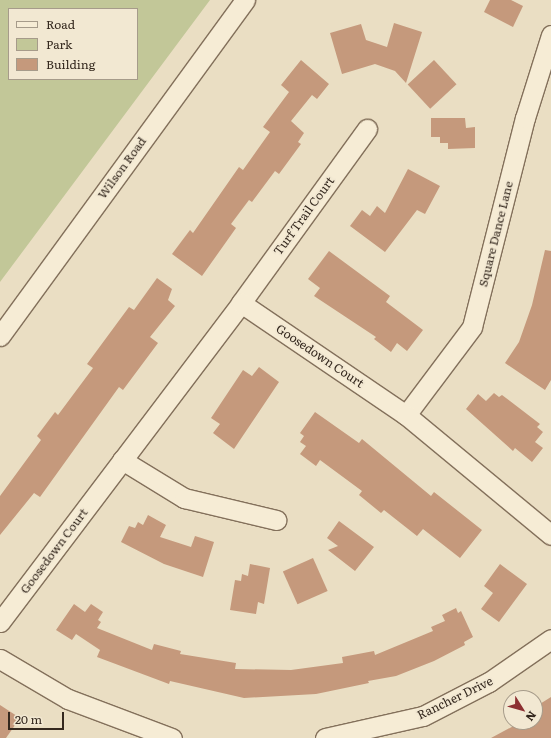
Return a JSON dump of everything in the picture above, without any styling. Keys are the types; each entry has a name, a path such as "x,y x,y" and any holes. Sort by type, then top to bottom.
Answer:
{"street":[{"name":"Wilson Road","path":"0,336 246,0"},
{"name":"Square Dance Lane","path":"406,415 472,327 525,118 551,35"},
{"name":"Turf Trail Court","path":"241,303 367,129"},
{"name":"Goosedown Court","path":"0,622 241,303 406,415 551,534"},
{"path":"122,460 184,498 276,520"},
{"name":"Rancher Drive","path":"325,738 423,716 489,682 551,639"},
{"path":"0,658 68,699 172,738"}],"green space":[{"path":"0,0 210,0 0,282"}],"building":[{"path":"490,0 511,0 523,6 513,27 484,12"},
{"path":"394,23 422,32 406,83 395,71 375,64 342,74 330,33 361,24 366,40 387,47"},
{"path":"301,60 329,84 317,99 312,95 291,121 304,133 298,142 301,144 279,174 275,171 252,202 249,200 231,224 236,228 202,276 172,254 190,230 193,233 239,167 243,170 270,132 263,127 289,92 281,85"},
{"path":"434,60 457,84 430,109 408,85"},
{"path":"431,118 465,118 466,128 475,127 475,148 448,149 448,143 440,143 440,137 431,137"},
{"path":"408,169 440,186 425,214 417,210 385,252 350,226 362,210 370,216 377,206 385,213"},
{"path":"545,250 551,251 551,380 545,390 505,363 519,342 532,305"},
{"path":"329,251 390,296 386,302 423,330 407,351 397,343 391,352 374,339 376,337 314,296 320,288 308,279"},
{"path":"157,278 172,289 168,300 175,306 150,337 158,343 123,390 119,387 40,497 34,493 0,535 0,496 41,440 37,436 55,412 58,415 93,368 87,364 129,307 134,310"},
{"path":"259,367 279,382 234,449 213,433 220,424 211,418 243,370 252,376"},
{"path":"494,393 499,397 502,395 540,424 537,427 543,432 535,442 543,448 532,462 515,448 513,451 466,409 478,394 486,401"},
{"path":"315,412 359,443 362,439 431,496 434,492 482,530 460,558 423,529 417,536 384,510 381,513 359,495 362,491 320,460 316,466 300,454 306,446 300,442 304,436 300,433"},
{"path":"148,515 166,525 160,537 191,547 195,536 214,542 203,577 164,564 121,542 129,526 135,528 138,522 143,525"},
{"path":"339,521 374,547 355,571 328,550 338,546 327,538"},
{"path":"313,558 328,591 297,604 283,571"},
{"path":"250,564 270,568 264,604 258,602 256,614 230,610 235,580 241,581 242,574 248,576"},
{"path":"500,564 527,584 499,622 481,609 493,593 484,586"},
{"path":"74,604 85,612 91,604 103,612 98,620 101,622 97,628 152,650 154,644 181,651 180,654 236,663 235,669 291,670 343,663 342,657 374,651 375,655 433,631 431,627 445,621 442,615 456,608 458,613 461,611 473,637 464,642 465,645 434,661 396,676 368,681 369,683 316,694 244,698 170,681 169,684 97,657 100,650 76,634 72,640 56,630"},
{"path":"551,697 551,738 491,738 506,730 543,730 543,702"},
{"path":"0,705 20,718 6,738 0,738"}]}
